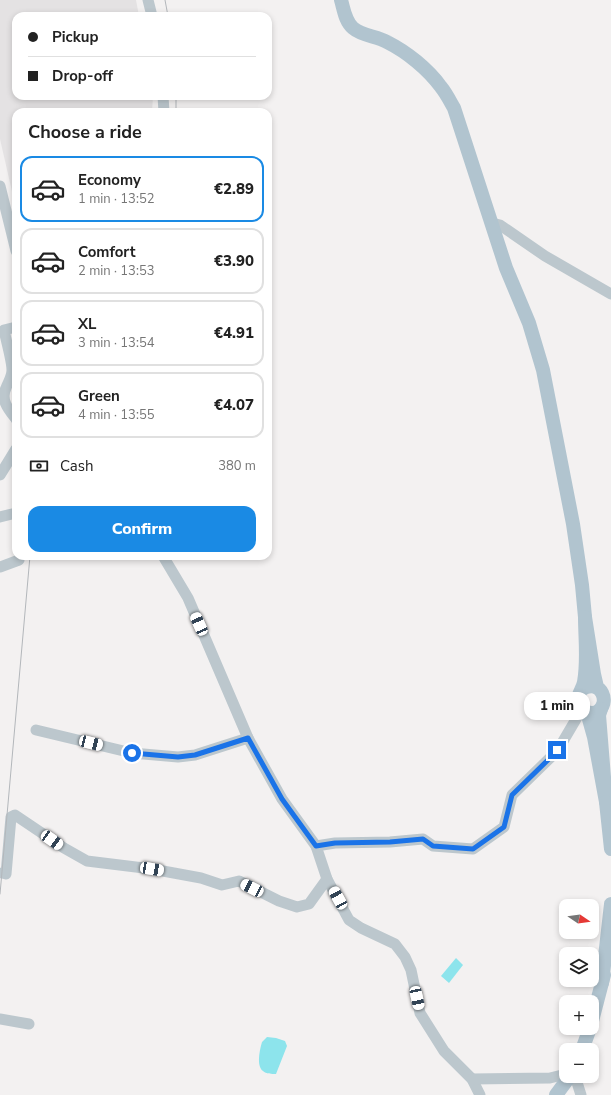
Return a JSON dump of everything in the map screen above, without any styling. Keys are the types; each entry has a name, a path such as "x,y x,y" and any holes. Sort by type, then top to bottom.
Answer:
{"main road":[{"path":"341,0 347,22 354,29 394,45 422,67 442,87 454,108 461,126 506,268 530,323 543,370 573,524 594,674 600,700 594,736 606,802 611,849"},
{"path":"586,617 585,668 578,704 600,700"},
{"path":"582,689 590,686 600,700"},
{"path":"602,983 611,904"},
{"path":"599,995 611,948"},
{"path":"556,1095 565,1083"}],"street":[{"path":"148,0 151,12"},
{"path":"0,186 12,235"},
{"path":"492,223 500,225 545,256 611,294"},
{"path":"12,328 4,330 12,370 10,381 3,396 7,408 12,414"},
{"path":"0,475 12,456"},
{"path":"0,517 12,514"},
{"path":"0,567 19,560"},
{"path":"165,560 188,598 248,738 282,799 316,846 327,880 349,920 361,928 395,944 405,957 411,970 420,1012 444,1051 472,1079 480,1095"},
{"path":"316,846 335,843 390,842 423,839 433,846 473,849 504,827 512,795 552,756 600,700"},
{"path":"36,730 132,753 178,757 195,755 248,738"},
{"path":"2,873 6,874 11,817 15,814 64,848 87,861 152,869 201,878 222,885 239,881 279,901 297,907 309,904 327,880"},
{"path":"0,1019 29,1024"},
{"path":"472,1079 550,1078 559,1076"},
{"path":"578,1083 581,1095"}],"shaded area":[{"path":"0,0 136,0 138,12 12,12 12,100 153,100 152,108 12,108 12,192 0,139"}],"water":[{"path":"456,958 463,965 449,983 441,976"},
{"path":"267,1037 285,1041 287,1046 276,1074 264,1072 260,1065 259,1057 261,1045"}],"tram line":[{"path":"165,0 167,12"},
{"path":"176,100 176,108"},
{"path":"0,894 30,560"}],"route":[{"path":"132,753 178,757 195,755 248,738 282,799 316,846 335,843 390,842 423,839 433,846 473,849 504,827 512,795 557,750"}]}
